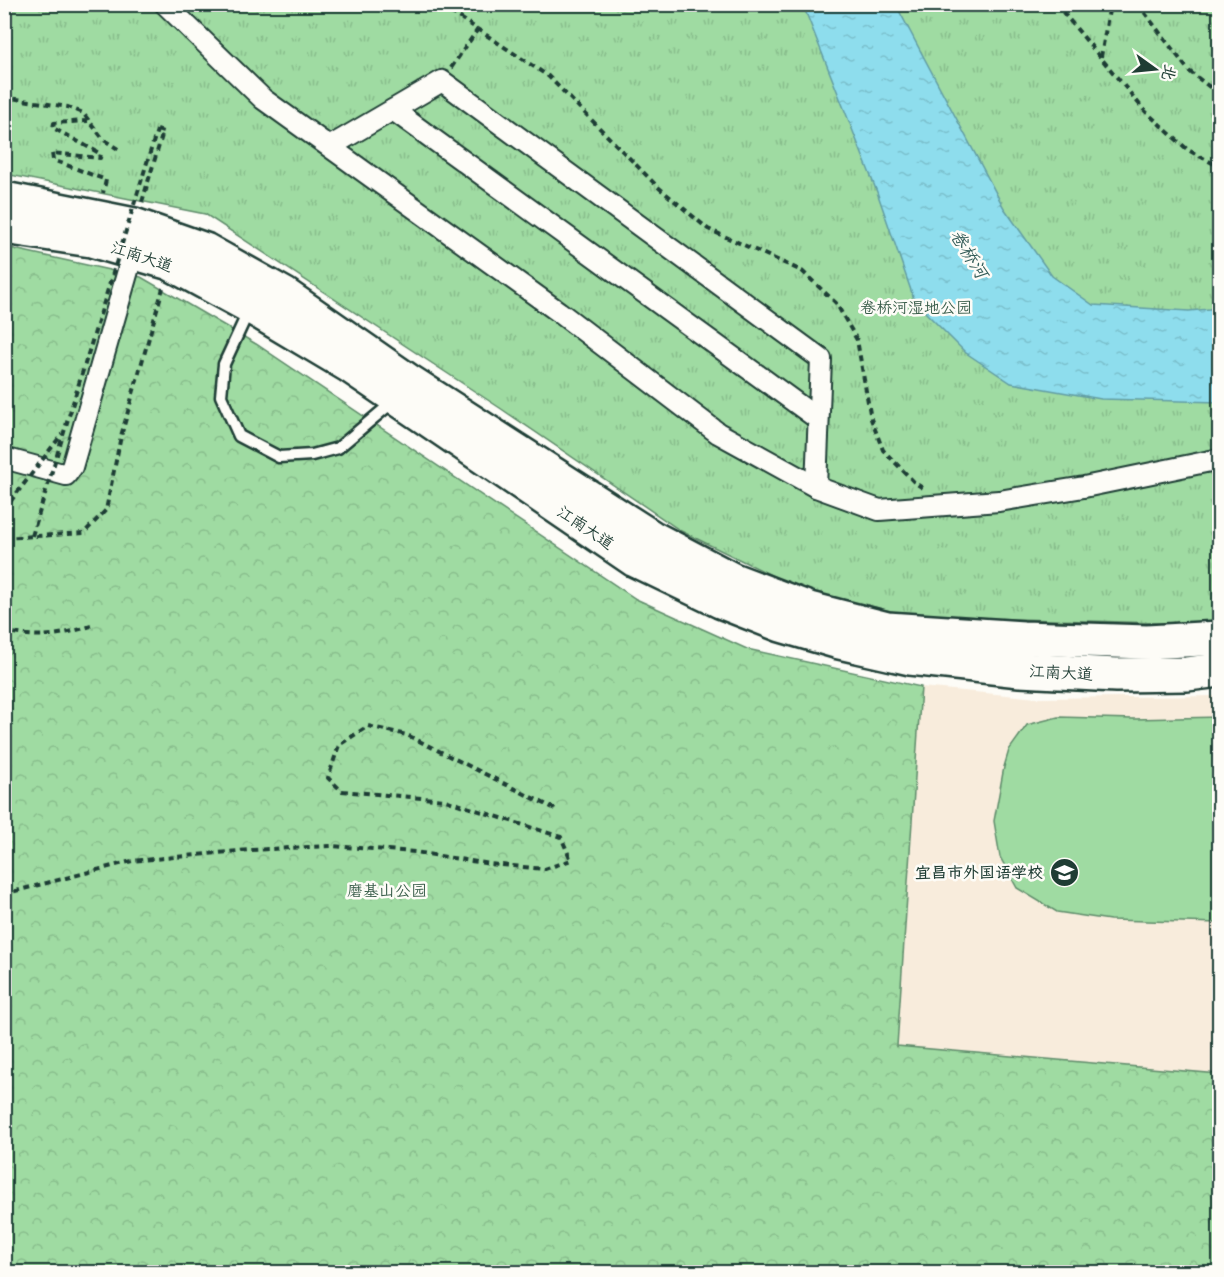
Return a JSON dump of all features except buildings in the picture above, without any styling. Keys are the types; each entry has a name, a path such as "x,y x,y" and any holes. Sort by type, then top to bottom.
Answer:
{"highway":[{"name":"江南大道","path":"4,200 97,217 170,263 251,307 350,366 635,560 720,601 780,625 838,642 910,658 1020,670 1116,675 1187,674 1220,670"},
{"name":"江南大道","path":"4,226 91,240 134,239 205,250 285,295 410,382 651,537 733,580 809,609 887,629 1011,638 1146,642 1220,638"}],"street":[{"path":"165,4 263,99 559,312 718,433 816,487 879,510 999,501 1084,487 1220,459"},
{"path":"331,146 442,81 821,359 816,487"},
{"path":"393,110 818,419"},
{"path":"4,458 66,475 72,467 134,239"}],"lane":[{"path":"251,307 224,364 220,396 239,436 279,457 312,455 338,448 397,399"}],"path":[{"path":"431,4 456,15 548,76 658,187 708,229 802,271 836,303 856,340 871,419 882,450 915,483 932,493"},
{"path":"1056,4 1145,111 1188,150 1220,167"},
{"path":"1101,58 1110,4"},
{"path":"1138,4 1189,71 1220,94"},
{"path":"442,81 478,29"},
{"path":"4,97 68,107 83,113 104,140 118,148"},
{"path":"88,121 54,123 53,128 101,154 100,158 52,153 53,160 106,180 97,217"},
{"path":"32,536 157,130 164,132 134,239"},
{"path":"4,538 84,533 106,510 121,436 170,263"},
{"path":"4,510 65,431"},
{"path":"4,631 31,637 60,635 92,626"},
{"path":"4,894 132,861 250,850 331,846 415,852 490,864 544,869 571,860 561,837 445,800 342,791 328,778 339,745 368,726 407,735 559,811"}],"shaded area":[{"name":"宜昌市外国语学校","path":"921,687 1037,698 1219,696 1219,1074 897,1046"}],"green space":[{"name":"卷桥河湿地公园","path":"4,5 1219,5 1219,620 1192,624 913,616 808,593 681,531 500,408 205,214 5,174"},
{"name":"磨基山公园","path":"5,247 141,277 256,344 636,599 747,649 921,687 897,1046 1219,1074 1219,1272 5,1272"},
{"path":"1058,717 1134,719 1219,717 1219,923 1110,920 1057,912 1017,888 1000,857 994,821 1004,767 1009,750 1027,725"}],"water":[{"name":"卷桥河","path":"803,5 896,5 1004,208 1052,276 1093,305 1189,311 1219,308 1219,402 1101,399 1011,383 966,353 915,302 877,192"}],"place":[{"name":"宜昌市外国语学校","path":"1064,872"}]}
